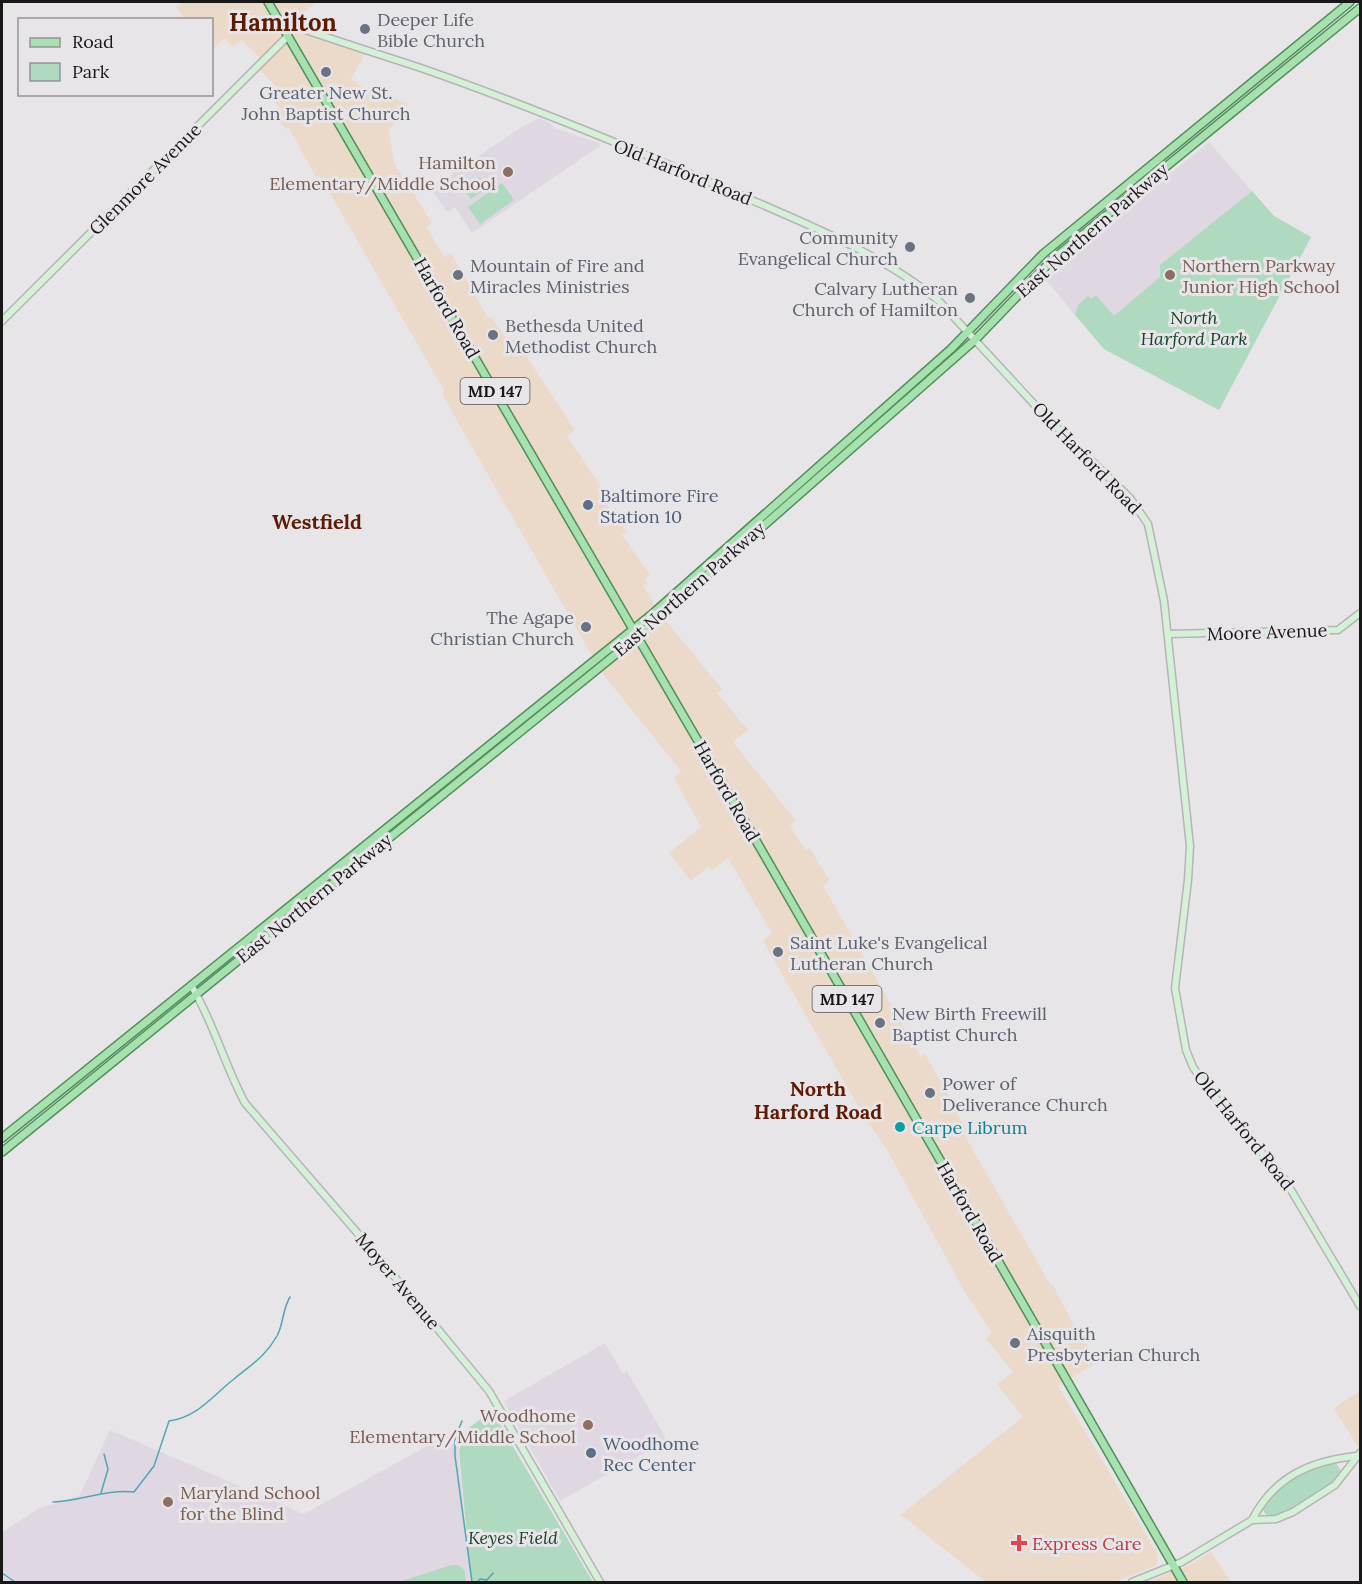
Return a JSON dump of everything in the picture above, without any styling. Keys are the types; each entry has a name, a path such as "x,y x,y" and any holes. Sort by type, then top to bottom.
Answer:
{"main road":[{"name":"Harford Road","path":"268,2 1183,1582"},
{"name":"East Northern Parkway","path":"635,633 969,332 1054,244 1350,2"},
{"name":"East Northern Parkway","path":"2,1152 635,633 976,339 1050,262 1360,8"},
{"path":"896,398 901,404"},
{"name":"East Northern Parkway","path":"2,1138 191,985 534,715"}],"street":[{"name":"Old Harford Road","path":"282,26 288,24 485,92 805,223 921,285 976,339 1045,416 1130,498 1143,514 1156,555 1168,634 1190,846 1175,988 1186,1050 1202,1081 1270,1160 1295,1194 1360,1306"},
{"name":"Glenmore Avenue","path":"2,321 288,36"},
{"name":"Moore Avenue","path":"1168,634 1338,630 1360,613"},
{"name":"Moyer Avenue","path":"191,985 216,1032 234,1081 245,1102 379,1258 495,1400 600,1582"},
{"path":"1252,1520 1266,1494 1302,1471 1323,1460 1358,1454"},
{"path":"1132,1582 1173,1566 1252,1520 1276,1519 1293,1512 1335,1485 1358,1454"}],"shaded area":[{"path":"184,2 318,2 288,23 368,49 351,79 364,88 408,104 389,130 394,163 432,223 426,227 444,257 451,253 488,318 491,317 509,342 515,339 575,430 567,436 610,500 606,503 627,532 622,535 650,575 645,579 647,583 643,586 662,616 722,689 717,693 748,730 733,742 796,821 790,826 806,851 810,848 829,880 823,886 921,1057 925,1054 969,1135 966,1138 1051,1286 1053,1285 1083,1344 1086,1343 1097,1362 1058,1386 1158,1555 1157,1565 1115,1582 986,1582 901,1515 1023,1417 997,1384 1013,1372 986,1339 992,1333 965,1292 887,1150 864,1116 763,941 772,933 728,858 712,870 709,866 691,881 669,853 701,827 674,778 681,771 602,673 443,396 444,390 320,176 316,177 289,128 286,129 275,117 282,110 268,96 277,87 257,68 263,61 242,40 233,47 224,38 214,48 213,18 183,18 176,6"},
{"name":"Hamilton Elementary/Middle School","path":"539,118 550,123 554,128 599,143 600,146 472,233 455,207 447,212 431,189 520,128"},
{"name":"North Harford Park","path":"1209,142 1274,216 1311,237 1219,410 1104,349 1044,278"},
{"name":"Woodhome Elementary/Middle School","path":"605,1343 623,1374 627,1371 667,1440 560,1501 504,1401"},
{"path":"1360,1391 1360,1446 1358,1447 1334,1408"},
{"name":"Maryland School for the Blind","path":"110,1430 304,1514 456,1430 471,1582 466,1582 465,1571 459,1565 451,1565 399,1582 2,1582 2,1532 38,1509 80,1495"},
{"path":"1211,1552 1231,1582 1147,1582 1188,1566"}],"green space":[{"path":"480,177 487,188 471,199 463,188"},
{"path":"502,183 514,200 480,224 468,207"},
{"name":"North Harford Park","path":"1252,191 1274,216 1311,237 1219,410 1104,349 1075,315 1078,305 1088,296 1091,299 1096,295 1114,316 1160,277 1160,265"},
{"name":"Keyes Field","path":"492,1411 593,1582 471,1582 459,1450 470,1427"},
{"path":"1335,1461 1342,1473 1328,1486 1306,1502 1283,1514 1273,1516 1265,1514 1262,1508 1284,1483 1314,1467"},
{"path":"451,1565 459,1565 465,1571 466,1582 399,1582"}],"waterway":[{"path":"53,1502 113,1492 134,1492 154,1466 169,1421 197,1410 263,1355 277,1336 290,1297"},
{"path":"462,1421 455,1438 455,1456 472,1582"},
{"path":"101,1493 108,1469 104,1454"},
{"path":"2,1573 15,1582"},
{"path":"477,1582 480,1579 487,1580 493,1573"}],"place":[{"name":"Deeper Life Bible Church","path":"365,29"},
{"name":"Greater New St. John Baptist Church","path":"326,72"},
{"name":"Hamilton Elementary/Middle School","path":"508,172"},
{"name":"Community Evangelical Church","path":"910,247"},
{"name":"Mountain of Fire and Miracles Ministries","path":"458,275"},
{"name":"Northern Parkway Junior High School","path":"1170,275"},
{"name":"Calvary Lutheran Church of Hamilton","path":"970,298"},
{"name":"Bethesda United Methodist Church","path":"493,335"},
{"name":"Baltimore Fire Station 10","path":"588,505"},
{"name":"The Agape Christian Church","path":"586,627"},
{"name":"Saint Luke's Evangelical Lutheran Church","path":"778,952"},
{"name":"New Birth Freewill Baptist Church","path":"880,1023"},
{"name":"Power of Deliverance Church","path":"930,1093"},
{"name":"Carpe Librum","path":"900,1127"},
{"name":"Aisquith Presbyterian Church","path":"1015,1343"},
{"name":"Woodhome Elementary/Middle School","path":"588,1425"},
{"name":"Woodhome Rec Center","path":"591,1453"},
{"name":"Maryland School for the Blind","path":"168,1502"},
{"name":"Express Care","path":"1019,1543"}],"district":[{"name":"Hamilton","path":"283,22"},
{"name":"Westfield","path":"317,521"},
{"name":"North Harford Road","path":"818,1100"}]}
